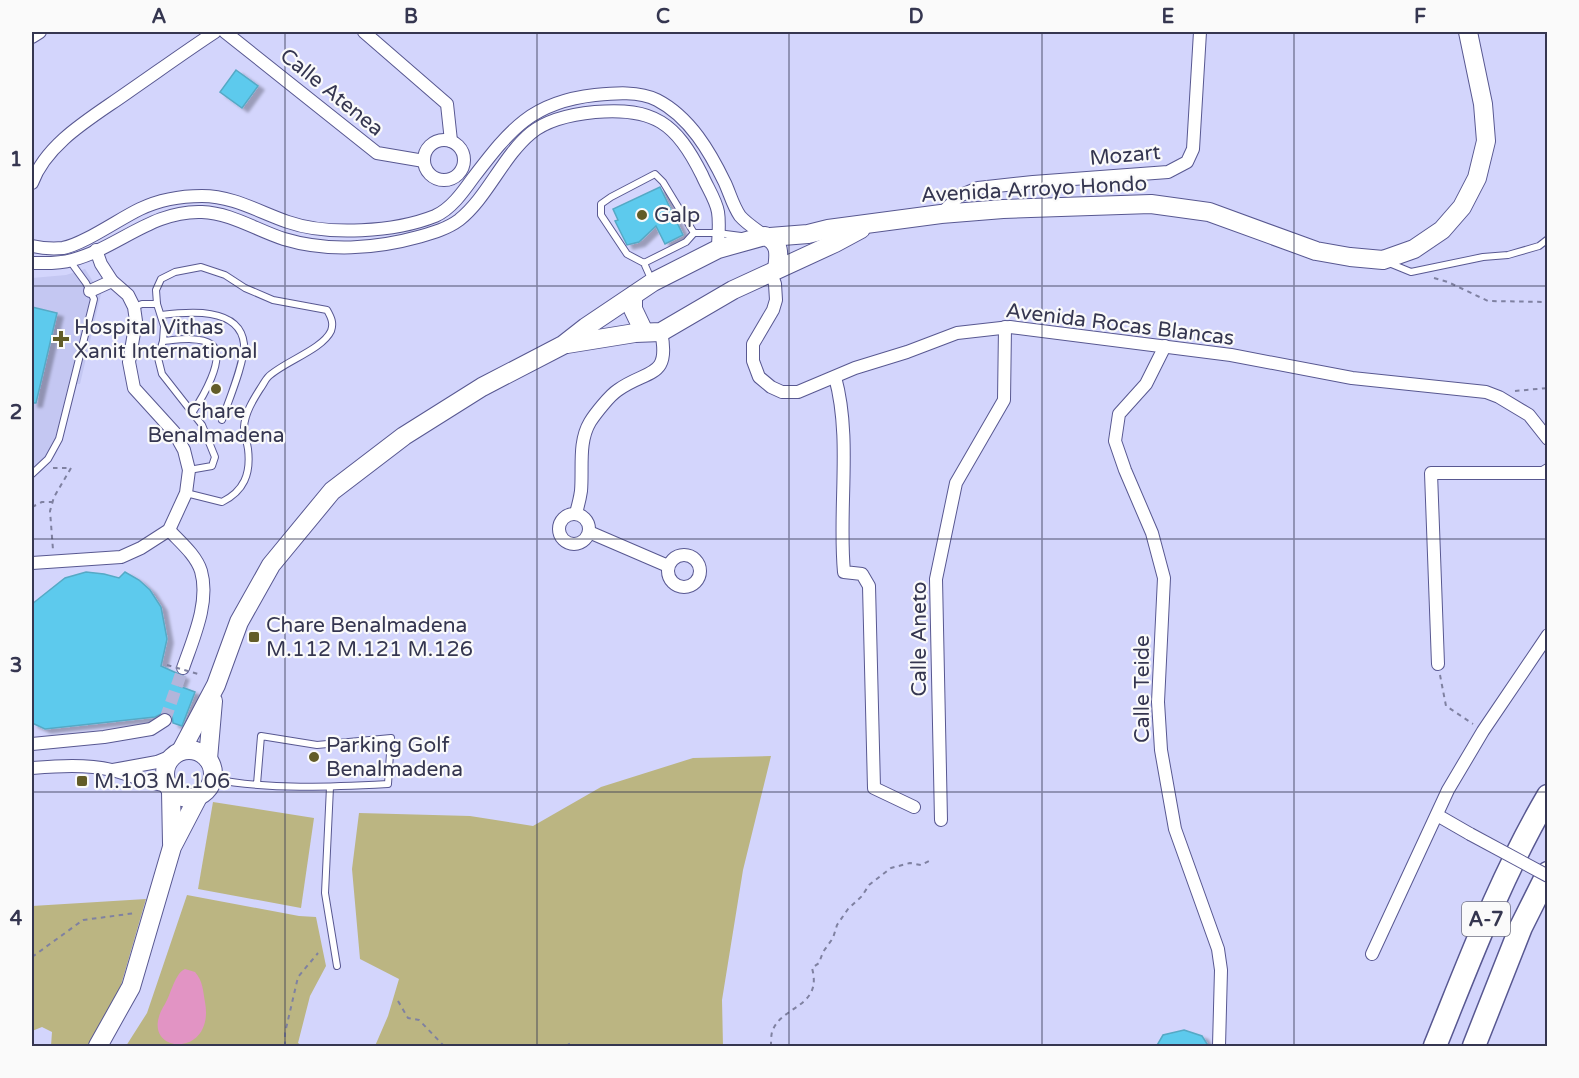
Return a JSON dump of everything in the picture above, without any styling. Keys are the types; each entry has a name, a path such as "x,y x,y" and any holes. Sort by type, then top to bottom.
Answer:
{"highway":[{"name":"A-7","path":"1435,1047 1495,897 1530,826 1548,796"},
{"name":"A-7","path":"1474,1047 1521,927 1548,875"}],"main road":[{"name":"Avenida Arroyo Hondo","path":"633,296 718,241 808,234 828,229 941,214 1003,209 1151,204 1209,212 1316,251 1383,260 1414,249 1442,230 1462,207 1477,178 1486,141 1484,104 1468,32"},
{"name":"Avenida Arroyo Hondo","path":"652,332 733,290 835,243 869,224"},
{"path":"762,237 776,243 779,254 774,271"},
{"path":"633,296 633,309 652,332"},
{"path":"172,847 169,788 165,775 167,764 178,753 216,685 239,622 271,565 332,491 404,436 482,387 562,345 633,296"},
{"path":"562,345 652,332"},
{"path":"169,788 179,796 188,799 198,797 205,793 213,779 208,759 210,720 216,685"},
{"path":"178,753 195,751 208,759"},
{"path":"98,1047 131,987 172,847 198,797"}],"street":[{"path":"32,37 40,32"},
{"path":"32,183 37,168 78,128 215,32"},
{"name":"Calle Atenea","path":"225,32 377,153 424,161"},
{"path":"364,32 447,104 451,141"},
{"name":"Mozart","path":"941,214 959,196 978,188 1168,172 1187,162 1193,149 1200,32"},
{"path":"32,246 63,248 142,208 171,199 203,196 235,200 290,223 318,229 373,230 435,216 458,198 504,138 524,120 548,105 579,97 609,94 638,94 657,100 694,130 707,149 742,218 762,237"},
{"path":"32,263 70,261 150,222 176,214 203,212 229,217 284,239 312,245 340,248 374,246 415,238 442,230 460,220 515,149 533,132 555,120 608,111 632,111 650,115 682,141 695,161 718,211 718,241"},
{"path":"437,141 451,141 461,148 464,162 457,175 438,179 427,170 424,161 425,154 437,141"},
{"path":"464,162 483,165"},
{"path":"451,178 458,198"},
{"path":"32,563 121,557 141,548 169,530 186,493 189,470 184,450 174,432 135,388 129,362 136,321 134,308 128,295 112,281 101,264 96,250"},
{"name":"Avenida Rocas Blancas","path":"774,271 776,300 773,310 753,344 753,361 759,377 771,387 782,392 798,392 855,368 908,352 957,333 1005,327 1231,355 1352,378 1486,392 1529,415 1548,439"},
{"path":"90,291 112,281"},
{"name":"Calle Aneto","path":"941,820 936,579 956,483 1004,400 1005,327"},
{"path":"576,513 581,492 582,448 589,422 617,390 655,371 664,358 664,347 652,332"},
{"name":"Calle Teide","path":"1165,346 1146,384 1119,414 1115,441 1152,533 1164,578 1158,702 1161,750 1175,829 1218,949 1221,970 1219,1047"},
{"path":"835,377 839,393 843,439 841,548 844,572 862,574 869,586 874,788 914,807"},
{"path":"1438,664 1431,473 1543,473 1548,470"},
{"path":"576,513 588,522 589,532 584,541 579,544 569,544 561,538 558,528 562,519 576,513"},
{"path":"169,530 192,555 201,571 203,598 183,668"},
{"path":"589,532 668,566"},
{"path":"1372,954 1448,790 1483,731 1548,635"},
{"path":"32,744 104,737 151,729 165,720"},
{"path":"112,770 157,762 178,753"},
{"path":"32,768 70,766 112,770 169,788"},
{"path":"1437,815 1548,875"}],"lane":[{"path":"653,282 644,263 627,254 601,215 601,204 611,197 655,174 663,182 694,233 718,241"},
{"path":"644,263 687,242 694,233"},
{"path":"1383,260 1411,272 1483,257 1508,255 1539,246 1548,239"},
{"path":"32,474 48,459 60,439 94,299 70,261"},
{"path":"186,493 222,502 234,496 243,485 248,468 244,426 251,403 268,378 296,357 320,344 330,332 333,321 327,310 273,300 245,288 225,275 201,267 175,272 161,279 156,290 157,304 164,326 159,358 162,374 202,425 215,458 212,465 189,470"},
{"path":"134,308 142,304 157,304"},
{"path":"161,315 189,312 212,314 231,322 240,330 244,345 242,359 222,420"},
{"path":"163,341 184,339 203,341 211,344 216,351 216,364 204,397 192,413"},
{"path":"213,779 257,784 330,787 388,784 391,738 317,745 261,736 257,784"},
{"path":"330,787 325,893 337,966"}],"path":[{"path":"1411,272 1448,282 1488,301 1548,302"},
{"path":"1499,397 1512,391 1548,388"},
{"path":"44,463 52,468 71,468 50,511 54,562"},
{"path":"32,507 42,502 53,502"},
{"path":"1438,664 1446,706 1483,731"},
{"path":"167,665 198,674"},
{"path":"771,1047 772,1031 808,999 815,979 812,968 819,963 823,952 834,938 837,925 848,909 862,896 869,885 891,868 910,863 921,865 929,861"},
{"path":"32,957 83,920 154,910"},
{"path":"285,1047 285,1033 298,977 318,953"},
{"path":"398,1001 408,1018 419,1020 444,1047"},
{"path":"566,1047 571,1042"}],"shaded area":[{"name":"Hospital Vithas Xanit International","path":"85,269 101,294 80,384 77,384 65,431 56,454 32,479 32,278 66,275"},
{"path":"771,756 743,870 722,1000 723,1046 375,1046 388,1016 399,979 360,959 352,869 359,813 470,816 533,826 601,787 693,758"},
{"path":"213,802 314,818 301,908 198,889"},
{"path":"187,895 299,916 316,917 326,966 310,996 298,1043 303,1046 126,1046 147,1013"},
{"path":"146,899 121,985 89,1046 51,1046 52,1032 42,1027 32,1031 32,906"},
{"path":"185,969 198,975 205,1002 205,1021 199,1035 189,1042 177,1044 166,1041 159,1033 158,1021 176,979"}],"building":[{"path":"236,70 258,86 242,108 220,92"},
{"path":"660,187 683,235 665,244 656,226 639,242 627,245 615,221 618,220 613,209"},
{"path":"32,307 57,313 36,403 32,403"},
{"path":"86,572 119,578 125,572 150,590 161,607 167,639 161,666 183,676 179,686 195,692 182,726 173,723 172,715 165,712 155,717 45,729 32,723 32,604 65,578"},
{"path":"1184,1030 1202,1036 1209,1047 1156,1047 1163,1035"}],"tunnel":[{"path":"165,720 183,668"}],"place":[{"name":"Galp","path":"642,215"},
{"name":"Hospital Vithas Xanit International","path":"61,339"},
{"name":"Chare Benalmadena","path":"216,389"},
{"name":"Chare Benalmadena M.112 M.121 M.126","path":"254,637"},
{"name":"Parking Golf Benalmadena","path":"314,757"},
{"name":"M.103 M.106","path":"82,781"}]}
